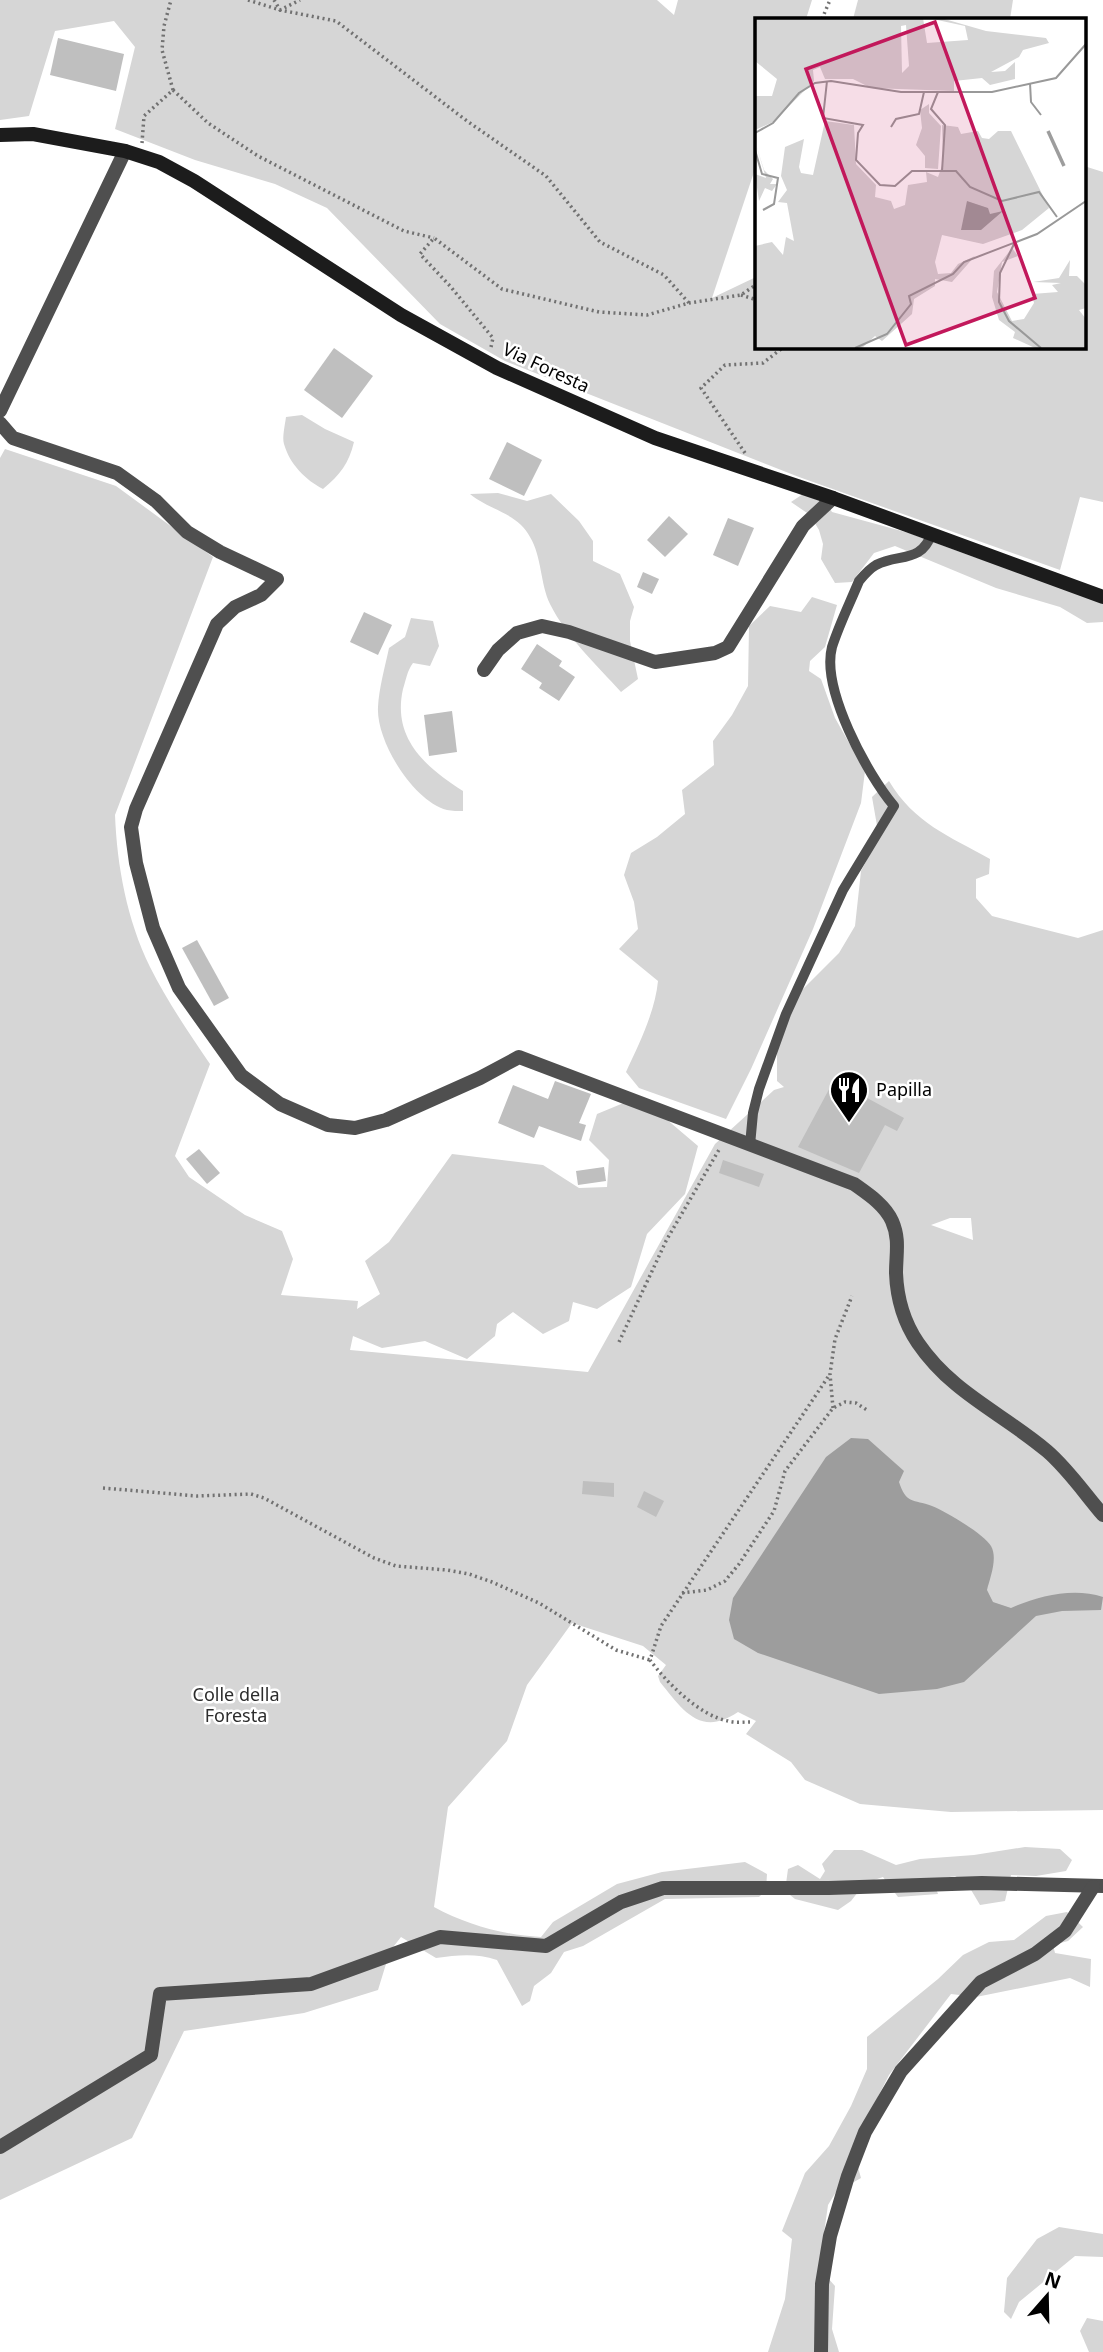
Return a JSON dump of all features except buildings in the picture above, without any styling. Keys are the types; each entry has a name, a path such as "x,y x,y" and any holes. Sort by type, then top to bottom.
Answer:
{"main road":[{"name":"Via Foresta","path":"0,135 33,134 125,151 159,162 194,181 401,315 486,362 655,438 834,498 1103,597"}],"street":[{"path":"0,411 125,151"},
{"path":"0,424 13,438 117,473 156,501 187,532 220,552 277,579 261,595 236,607 216,624 136,809 131,827 136,863 153,928 179,988 242,1075 280,1104 328,1125 355,1128 386,1120 480,1079 519,1057 855,1184 877,1200 892,1219 898,1242 896,1273 900,1312 918,1343 947,1377 968,1395 1050,1453 1103,1515"},
{"path":"484,670 498,650 517,633 542,626 569,632 655,662 715,653 728,647 803,526 834,498"},
{"path":"0,2147 151,2055 160,1994 311,1984 440,1937 546,1945 621,1902 663,1888 829,1888 982,1882 1098,1886"},
{"path":"821,2352 822,2284 830,2236 865,2132 901,2071 981,1982 1035,1954 1065,1931 1098,1886"}],"lane":[{"path":"750,1145 759,1089 786,1014 843,890 894,806 872,774 839,705 830,678 832,648 859,581 865,574 878,564 908,558 919,552 928,543 932,533"}],"path":[{"path":"171,0 164,26 162,50 173,90 208,123 258,156 404,231 433,238 502,289 611,313 647,315 690,303 741,295 755,285"},
{"path":"248,0 336,21 467,121 546,176 600,242 664,275 690,303"},
{"path":"274,0 281,10"},
{"path":"281,10 300,0"},
{"path":"822,18 830,0"},
{"path":"141,156 144,116 173,90"},
{"path":"433,238 420,254 493,338 486,362"},
{"path":"741,295 755,299"},
{"path":"759,473 701,388 725,366 763,363 782,348"},
{"path":"619,1342 666,1241 720,1148 733,1138"},
{"path":"833,1408 830,1374 835,1339 852,1296"},
{"path":"650,1660 661,1626 830,1374"},
{"path":"682,1594 707,1590 725,1581 739,1564 774,1511 785,1471 833,1408 845,1402 856,1403 867,1410"},
{"path":"103,1488 197,1496 257,1496 374,1558 396,1566 469,1574 539,1603 616,1650 650,1660 661,1676 707,1713 727,1721 750,1722"}],"green space":[{"path":"0,0 657,0 674,15 678,0 812,0 806,18 755,18 755,169 712,298 755,277 755,348 1086,348 1086,167 1103,172 1103,502 1080,497 1060,570 799,477 505,361 440,324 327,208 275,184 195,160 115,129 135,47 114,21 55,31 29,116 0,120"},
{"path":"858,0 1013,0 1010,18 853,18"},
{"path":"302,415 354,442 343,468 323,489 299,471 284,444 286,417"},
{"name":"Colle della Foresta","path":"5,449 116,486 213,557 115,815 116,834 129,912 142,949 178,1017 210,1064 175,1156 189,1177 245,1215 282,1231 293,1259 281,1295 358,1301 357,1309 380,1294 365,1261 389,1242 452,1154 543,1165 579,1188 607,1187 609,1160 589,1140 597,1114 626,1102 665,1118 698,1146 685,1194 647,1234 631,1287 597,1309 573,1302 569,1321 543,1334 513,1312 497,1324 495,1336 467,1359 425,1341 382,1348 353,1336 350,1350 588,1372 715,1144 774,1090 784,1087 777,1081 777,1046 793,999 839,953 855,926 861,871 879,837 872,797 889,781 921,818 990,859 989,874 976,879 976,898 992,916 1078,938 1103,930 1103,1810 951,1812 860,1804 805,1780 791,1762 746,1734 756,1721 738,1712 713,1722 693,1717 660,1682 658,1676 666,1665 643,1646 572,1623 527,1685 507,1741 448,1807 434,1907 486,1928 541,1937 553,1922 617,1884 662,1872 745,1862 767,1874 766,1890 759,1897 665,1899 583,1946 564,1952 551,1973 534,1986 530,2001 522,2006 497,1960 467,1955 436,1958 401,1937 390,1951 378,1990 304,2013 184,2031 132,2138 0,2200 0,458","holes":["950,1218 971,1218 973,1240 931,1225"]},
{"path":"498,493 527,501 551,494 579,521 593,541 593,561 620,574 634,607 630,621 630,641 638,679 621,692 582,650 557,616 547,596 534,545 525,529 511,517 470,494"},
{"path":"803,494 827,504 832,512 909,533 1103,602 1103,622 1087,623 1060,607 996,588 895,546 874,553 852,582 835,583 821,559 823,544 819,530 810,515 791,502"},
{"path":"812,597 837,605 825,647 810,661 809,671 821,679 835,718 865,771 861,803 813,929 726,1119 639,1088 626,1072 650,1016 658,981 619,949 638,929 634,902 624,875 631,853 657,837 685,814 682,790 714,765 713,741 748,686 749,626 770,606 801,612"},
{"path":"411,618 433,621 439,646 430,666 413,663 409,669 403,689 402,722 407,736 424,761 463,791 463,811 447,810 422,795 399,768 383,736 378,707 389,648 405,637"},
{"path":"1025,1847 1060,1849 1072,1860 1066,1871 1036,1876 1011,1875 1005,1901 980,1905 967,1883 955,1876 933,1880 938,1894 898,1897 883,1877 865,1883 851,1901 838,1910 795,1899 785,1891 788,1869 798,1865 820,1879 825,1871 822,1864 834,1850 862,1850 896,1865 920,1859 974,1855"},
{"path":"1067,1912 1083,1927 1068,1941 1053,1945 1055,1953 1091,1959 1090,1987 1070,1978 976,1997 951,1994 889,2075 855,2142 854,2153 861,2178 836,2192 828,2205 819,2268 835,2286 832,2329 839,2352 768,2352 785,2299 792,2239 782,2231 805,2173 829,2146 851,2106 867,2069 867,2037 963,1955 989,1942 1014,1940 1046,1916"},
{"path":"1059,2227 1103,2234 1103,2257 1075,2256 1019,2302 1011,2319 1004,2312 1007,2278 1037,2239"},
{"path":"1087,2318 1103,2321 1103,2352 1089,2352 1080,2331"}],"shaded area":[{"path":"851,1438 868,1439 904,1471 899,1482 904,1494 946,1513 987,1541 994,1556 987,1590 993,1602 1011,1608 1044,1597 1080,1593 1103,1597 1101,1610 1062,1611 1036,1616 964,1682 937,1689 879,1694 758,1653 734,1639 729,1620 733,1598 826,1457"}],"place":[{"name":"Papilla","path":"849,1124"}]}
